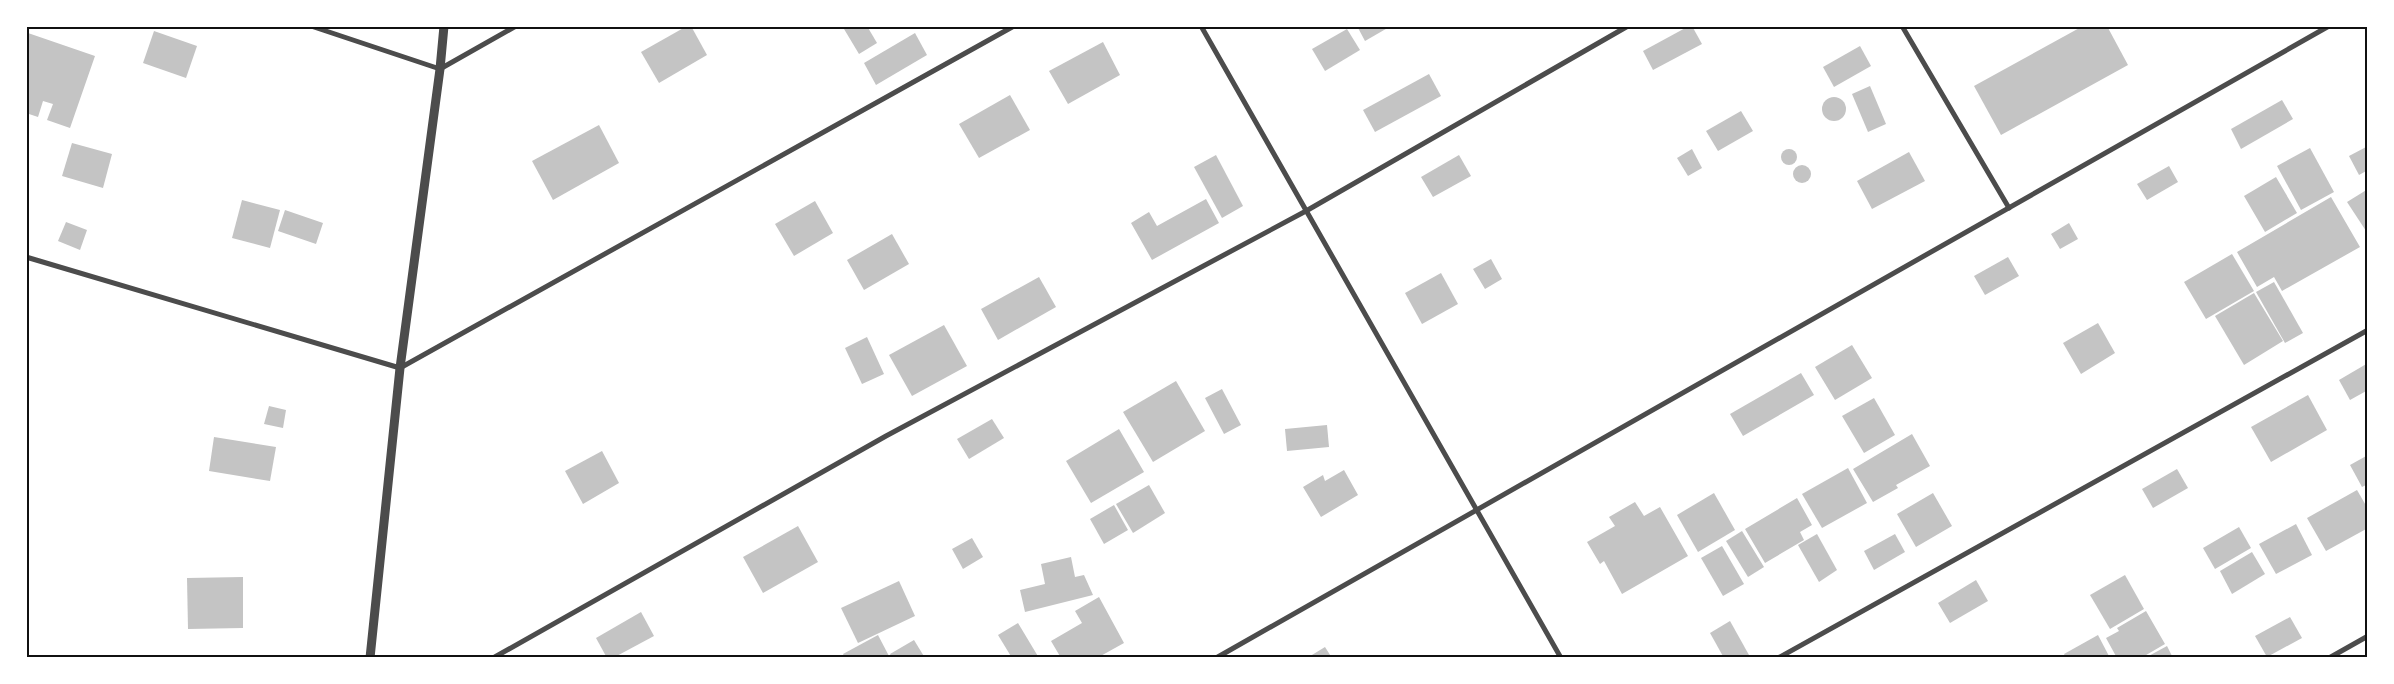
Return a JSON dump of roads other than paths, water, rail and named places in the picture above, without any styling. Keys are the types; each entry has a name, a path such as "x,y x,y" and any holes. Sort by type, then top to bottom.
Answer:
{"street":[{"path":"311,26 440,69 516,26"},
{"path":"370,658 400,368 440,69 444,26"},
{"path":"26,257 400,368 1014,26"},
{"path":"1201,26 1561,658"},
{"path":"493,658 886,436 1306,211 1628,26"},
{"path":"1902,26 2009,208"},
{"path":"1216,658 2329,26"},
{"path":"1778,658 2368,330"},
{"path":"2329,658 2368,636"}]}
